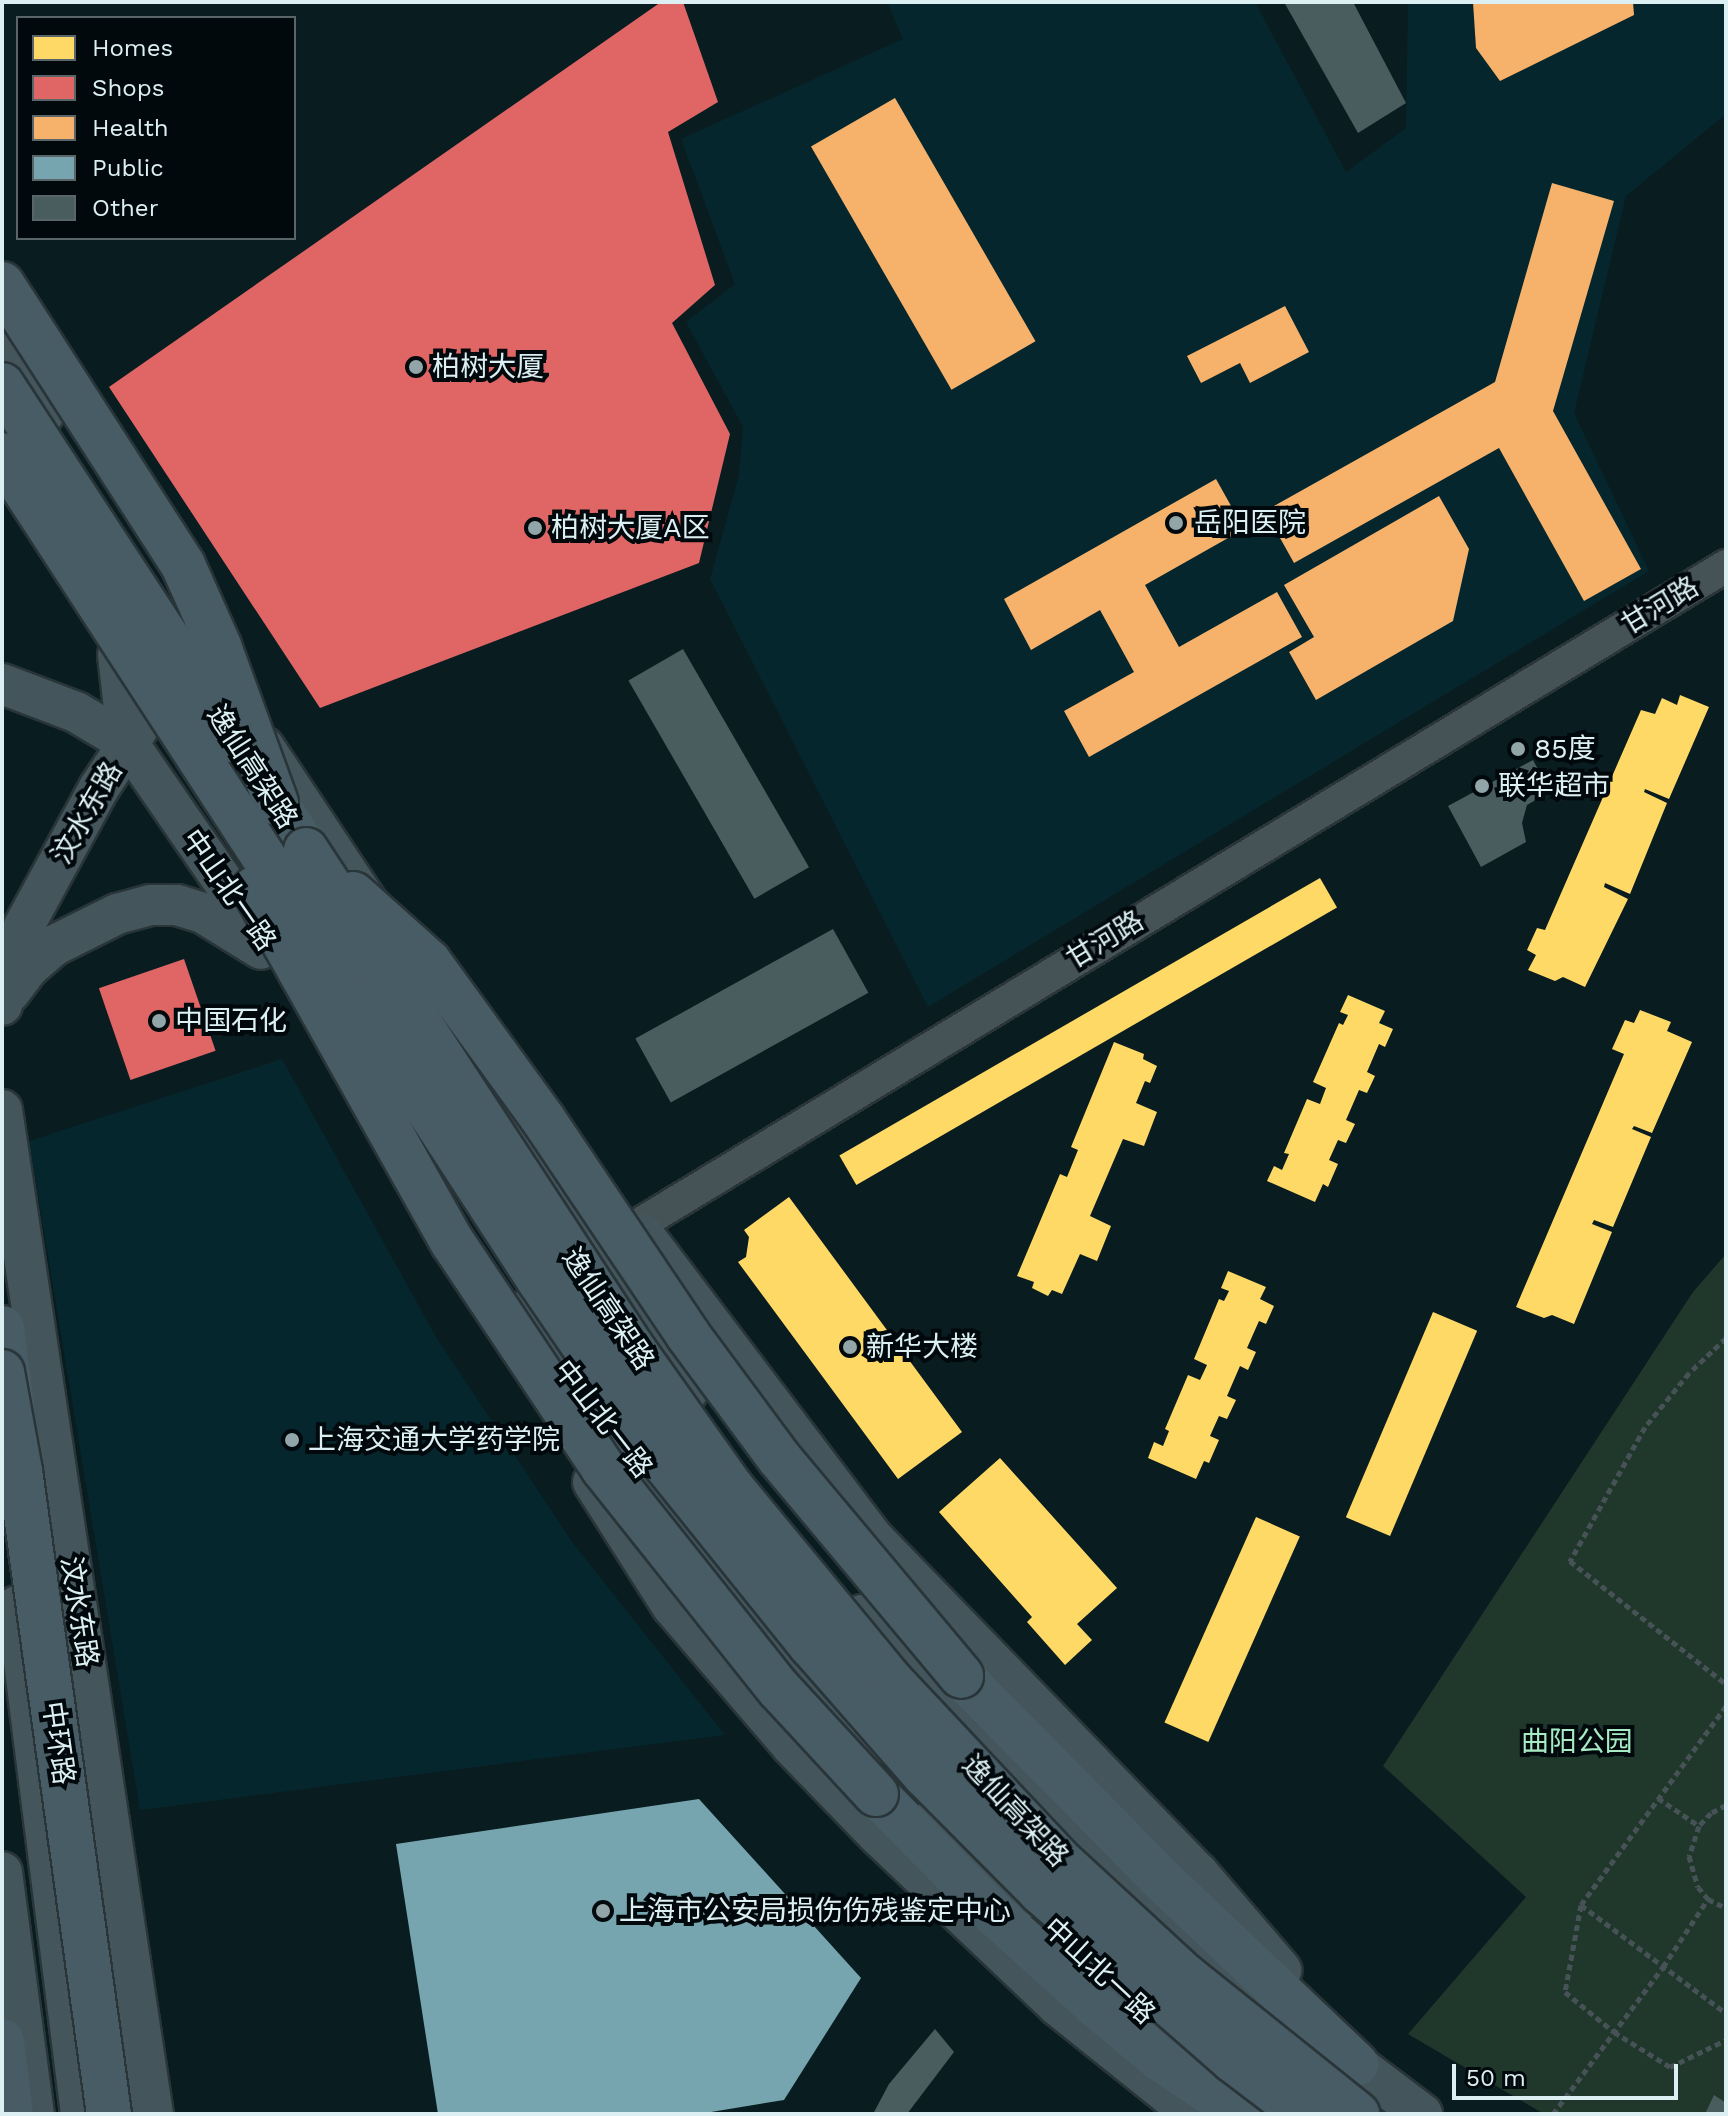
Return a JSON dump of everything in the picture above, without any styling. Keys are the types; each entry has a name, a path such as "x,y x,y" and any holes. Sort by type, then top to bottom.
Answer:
{"highway":[{"path":"2,284 183,565 219,646 276,803"},
{"name":"逸仙高架路","path":"2,385 633,1349 731,1487 891,1681 1057,1858 1185,1976 1357,2114"},
{"name":"逸仙高架路","path":"2,455 116,640 539,1280 662,1460 811,1645 925,1775 1064,1913 1233,2060 1304,2114"},
{"path":"116,640 371,1104 461,1255 603,1468 779,1689 993,1913 1160,2059 1242,2114"},
{"path":"306,850 429,962 543,1119 688,1335 779,1458 961,1676 1159,1877 1356,2064"},
{"path":"2,1328 11,1486"},
{"name":"中环路","path":"2,1372 11,1486 109,2114"},
{"path":"2,2041 11,2114"}],"main road":[{"path":"2,349 180,626 715,1433 878,1635 992,1748 1107,1875 1223,1976 1356,2064 1422,2114"},
{"path":"2,473 116,640 172,677 224,690"},
{"name":"汶水东路","path":"2,1004 24,926 99,788 172,677 180,626"},
{"path":"116,640 128,743"},
{"name":"中山北一路","path":"6,684 76,712 128,743 465,1231 507,1320 773,1639 978,1860 1253,2114"},
{"path":"2,1004 28,968 53,946 117,914 151,905 177,905 203,913 245,937 282,966"},
{"name":"汶水东路","path":"2,1110 153,2114"},
{"path":"550,1181 637,1226 873,1538 1198,1873 1356,2064"},
{"path":"507,1320 672,1606 791,1745 889,1845 1058,2006 1193,2114"},
{"path":"11,1486 81,2114"},
{"path":"2,1872 34,2114"},
{"path":"68,2010 120,1884"}],"street":[{"name":"甘河路","path":"507,1320 596,1251 990,1009 1726,566"}],"path":[{"path":"1726,1338 1689,1373 1645,1427 1570,1561 1726,1684"},
{"path":"1726,1706 1581,1905 1565,1992 1614,2032 1670,2067 1726,2040"},
{"path":"1658,1798 1699,1826"},
{"path":"1726,1805 1711,1813 1699,1826 1689,1856 1691,1872 1708,1899 1726,1908"},
{"path":"1553,2114 1663,1967 1708,1899"},
{"path":"1581,1905 1726,2013"}],"shaded area":[{"name":"岳阳医院","path":"887,2 1255,2 1346,172 1406,128 1408,2 1726,2 1726,114 1626,196 1574,413 1649,571 928,1007 710,579 739,475 743,427 686,322 735,284 681,139 903,39"},
{"name":"上海交通大学药学院","path":"282,1059 436,1337 573,1543 725,1735 140,1810 29,1141"}],"green space":[{"name":"曲阳公园","path":"1726,1254 1726,2114 1544,2114 1408,2034 1526,1897 1383,1766 1693,1292"}],"building: Homes":[{"path":"1680,695 1709,707 1669,799 1645,789 1644,792 1667,803 1630,894 1605,883 1604,887 1628,899 1585,987 1563,977 1555,981 1528,970 1536,955 1527,950 1537,928 1545,930 1641,710 1655,714 1662,698 1677,705"},
{"path":"1320,878 1337,907 856,1185 839,1156"},
{"path":"1348,995 1385,1011 1379,1023 1393,1029 1385,1047 1379,1044 1367,1072 1375,1076 1367,1093 1359,1090 1346,1120 1355,1124 1346,1143 1338,1140 1329,1160 1338,1164 1328,1187 1323,1184 1315,1202 1267,1181 1274,1166 1282,1170 1289,1154 1284,1153 1307,1099 1320,1104 1326,1088 1313,1082 1339,1023 1343,1025 1348,1015 1340,1012"},
{"path":"1640,1010 1671,1022 1667,1031 1692,1042 1652,1133 1634,1126 1632,1129 1651,1137 1613,1227 1594,1220 1592,1224 1612,1232 1574,1324 1552,1315 1544,1318 1516,1307 1624,1054 1612,1049 1625,1020 1634,1023"},
{"path":"1114,1042 1144,1054 1143,1059 1157,1066 1150,1083 1145,1081 1136,1103 1157,1112 1144,1146 1123,1139 1090,1216 1111,1226 1097,1261 1080,1254 1062,1294 1052,1290 1048,1296 1032,1288 1034,1282 1017,1276 1060,1174 1067,1177 1078,1150 1071,1147"},
{"name":"新华大楼","path":"789,1197 962,1432 898,1479 738,1262 746,1257 749,1237 744,1230"},
{"path":"1228,1271 1266,1287 1260,1299 1274,1306 1266,1324 1259,1321 1247,1348 1256,1352 1248,1370 1240,1366 1227,1396 1236,1400 1227,1419 1219,1416 1210,1436 1219,1440 1209,1463 1204,1461 1196,1479 1148,1458 1154,1442 1163,1446 1169,1431 1165,1429 1188,1375 1200,1380 1207,1365 1194,1359 1219,1299 1224,1301 1229,1291 1221,1288"},
{"path":"1433,1312 1477,1331 1390,1536 1346,1517"},
{"path":"1000,1458 1117,1588 1077,1624 1092,1640 1065,1665 1027,1622 1032,1617 939,1512"},
{"path":"1256,1517 1300,1537 1208,1742 1164,1723"}],"building: Shops":[{"name":"柏树大厦","path":"661,2 683,2 718,102 668,132 715,285 672,323 730,434 699,563 320,708 109,387"},
{"name":"中国石化","path":"184,959 216,1051 130,1080 99,988"}],"building: Health":[{"path":"1473,2 1633,2 1634,15 1500,81 1476,48"},
{"path":"895,98 1036,341 951,390 811,146"},
{"path":"1552,183 1614,201 1553,411 1641,569 1584,601 1499,448 1294,563 1265,511 1495,382"},
{"path":"1285,306 1309,352 1250,383 1240,363 1201,383 1187,356"},
{"path":"1216,479 1244,529 1145,585 1179,647 1277,592 1302,637 1089,757 1064,711 1134,672 1100,610 1031,650 1004,599"},
{"path":"1439,496 1469,549 1453,621 1316,700 1289,652 1314,637 1284,585"}],"building: Public":[{"name":"上海市公安局损伤伤残鉴定中心","path":"699,1799 861,1978 784,2100 699,2114 438,2114 396,1844"}],"building: Other":[{"path":"1284,2 1353,2 1406,103 1358,133"},
{"path":"683,649 809,867 754,899 628,680"},
{"path":"1533,760 1550,792 1527,805 1522,823 1526,842 1481,867 1448,806"},
{"path":"833,929 868,993 671,1102 635,1039"},
{"path":"935,2029 954,2052 907,2114 873,2114 889,2084"},
{"path":"1714,2095 1726,2103 1726,2114 1705,2114"}],"place":[{"name":"柏树大厦","path":"416,367"},
{"name":"岳阳医院","path":"1176,523"},
{"name":"柏树大厦A区","path":"535,528"},
{"name":"85度","path":"1518,749"},
{"name":"联华超市","path":"1482,786"},
{"name":"中国石化","path":"159,1021"},
{"name":"新华大楼","path":"850,1347"},
{"name":"上海交通大学药学院","path":"292,1440"},
{"name":"上海市公安局损伤伤残鉴定中心","path":"603,1911"}]}
